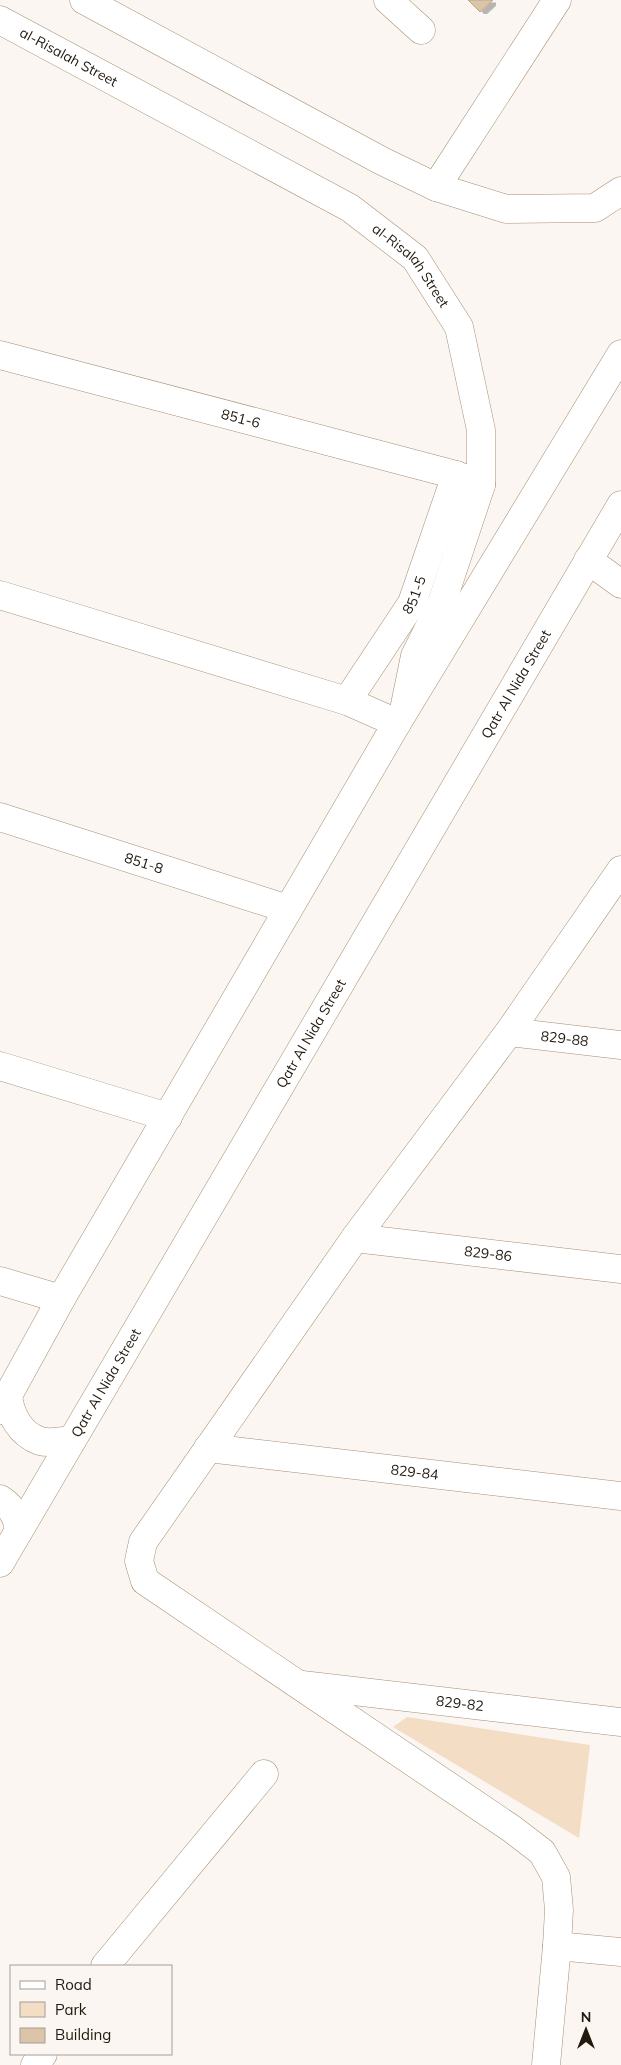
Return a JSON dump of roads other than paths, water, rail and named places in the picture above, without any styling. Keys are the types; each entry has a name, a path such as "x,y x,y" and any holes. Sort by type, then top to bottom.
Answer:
{"street":[{"path":"84,0 382,161 436,187 506,210 595,208 621,191"},
{"path":"388,0 421,30"},
{"path":"436,187 557,0"},
{"name":"al-Risalah Street","path":"0,20 350,208 415,258 459,327 480,430 442,602 415,656 400,718"},
{"path":"72,1440 41,1441 18,1425 4,1403 61,1299 400,718 621,354"},
{"name":"851-6","path":"0,355 469,480"},
{"name":"851-5","path":"347,701 412,603 469,480"},
{"name":"Qatr Al Nida Street","path":"0,1563 588,560 617,521"},
{"path":"588,560 621,584"},
{"path":"0,595 400,718"},
{"name":"851-8","path":"0,817 288,909"},
{"path":"546,2065 559,1910 556,1877 542,1852 512,1829 145,1581 140,1561 143,1542 208,1448 355,1238 509,1032 621,870"},
{"name":"829-88","path":"509,1032 621,1045"},
{"path":"0,1066 168,1117"},
{"name":"829-86","path":"355,1238 621,1269"},
{"path":"0,1281 61,1299"},
{"name":"829-84","path":"208,1448 621,1496"},
{"path":"0,1499 6,1502 17,1517 19,1530"},
{"name":"829-82","path":"299,1684 621,1722"},
{"path":"106,1965 264,1774"},
{"path":"557,1946 621,1952"}]}
